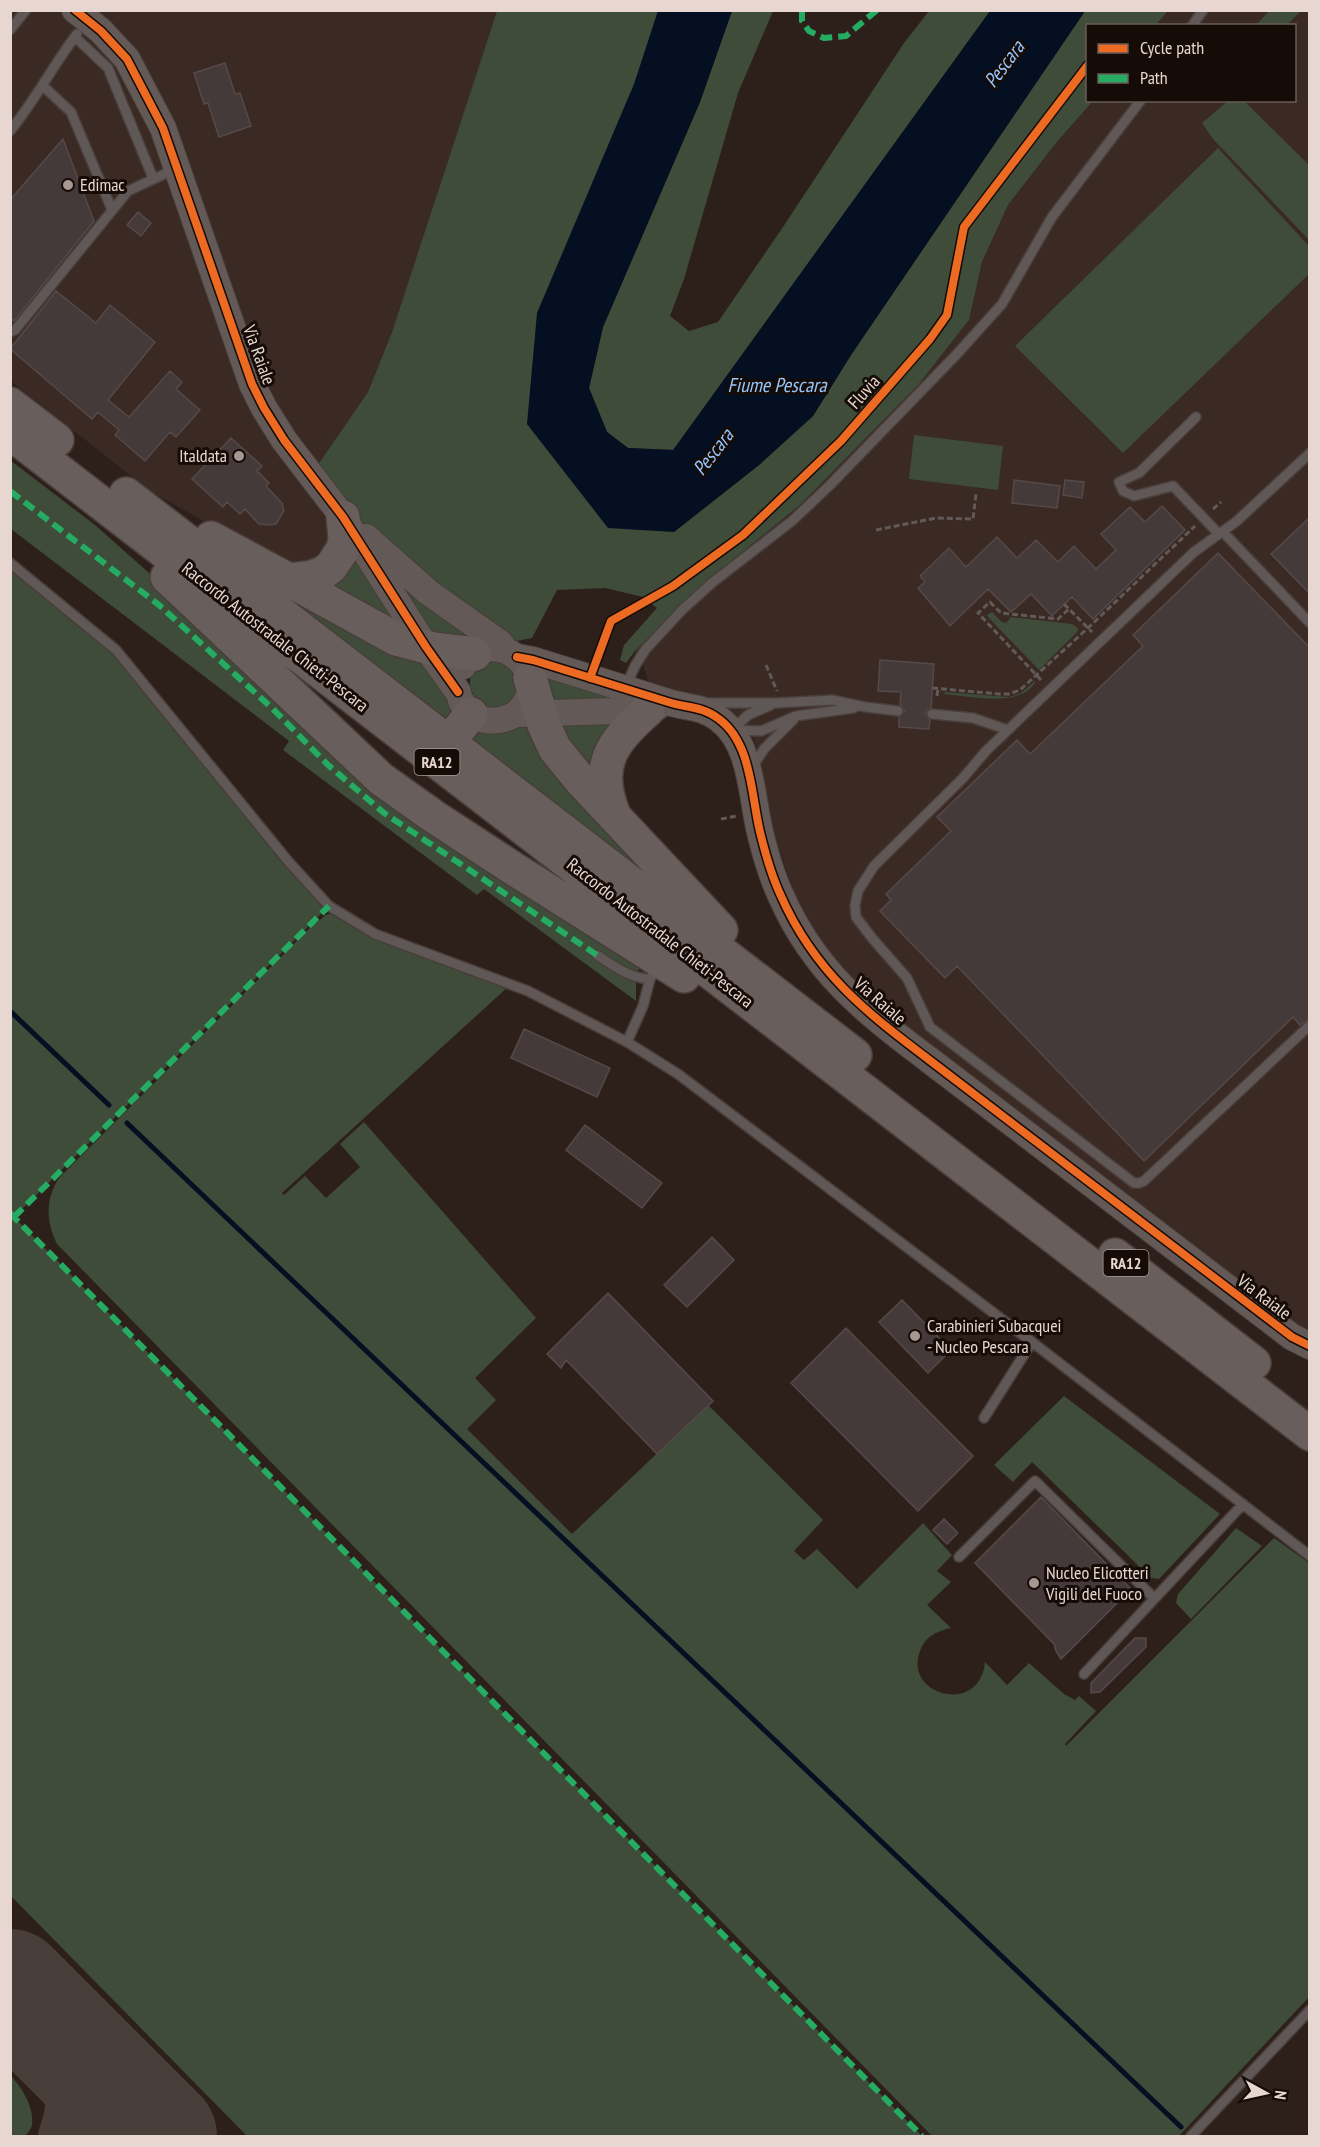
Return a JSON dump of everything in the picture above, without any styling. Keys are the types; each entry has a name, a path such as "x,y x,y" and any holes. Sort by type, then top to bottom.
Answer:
{"highway":[{"name":"Raccordo Autostradale Chieti-Pescara","path":"10,404 1310,1405"},
{"path":"13,435 33,468 125,539 381,779 418,787 511,867 656,971 717,996 822,1074 860,1087"},
{"name":"Raccordo Autostradale Chieti-Pescara","path":"13,435 1310,1434"},
{"path":"289,580 323,573 338,559 345,538 343,517"},
{"path":"174,529 205,535 396,639 426,647 507,660 528,714 543,725 555,749 582,782 733,942 743,968"},
{"path":"614,815 605,788 608,759 622,734 648,700"}],"street":[{"name":"Via Raiale","path":"79,23 115,45 126,59 159,120 256,392 264,408 284,440 343,517 426,647 463,712"},
{"name":"Via Raiale","path":"343,517 428,592 500,643 507,660 533,660 648,700 705,710 732,730 750,772 760,834 781,897 799,932 816,957 846,992 885,1026 1282,1330 1310,1346"},
{"path":"507,660 466,661 457,681 463,712 481,720 493,722 528,714"},
{"name":"Via Raiale","path":"528,714 648,700"}],"lane":[{"path":"10,30 26,10"},
{"path":"1193,24 1203,10"},
{"path":"10,131 30,108 79,23 108,68 153,178"},
{"path":"43,86 71,112 112,210"},
{"path":"898,711 833,700 778,703 648,700 635,666 645,650 682,610 713,582 792,521 830,485 997,310 1052,217 1139,102"},
{"path":"10,332 15,330 128,191 178,168"},
{"path":"1196,417 1139,473 1119,482 1123,491 1134,496 1173,486 1310,623"},
{"path":"1310,453 1221,533 1194,552 1008,730 874,867 858,891 855,905 856,917 907,978 930,1027 1134,1183 1139,1183 1310,1025"},
{"path":"10,563 116,650 288,861 328,906 375,934 528,992 627,1042 678,1074 1310,1556"},
{"path":"732,730 748,715 778,703"},
{"path":"732,730 761,730 796,716 865,707"},
{"path":"932,714 973,718 1008,730"},
{"path":"750,772 764,749 796,716"},
{"path":"597,955 621,971 639,979 656,971"},
{"path":"627,1042 656,971"},
{"path":"984,1418 1032,1342"},
{"path":"958,1557 1035,1481 1154,1598"},
{"path":"1084,1674 1243,1504"},
{"path":"1191,2136 1310,2010"}],"path":[{"path":"876,530 936,518 973,519 976,494"},
{"path":"932,688 1009,694 1020,690 1221,502"},
{"path":"1041,680 978,613 990,602 1001,614 1058,619 1069,609"},
{"path":"1064,604 1092,632"},
{"path":"766,665 777,689 778,703"},
{"path":"937,696 938,688"}],"shaded area":[{"path":"10,11 497,11 392,332 368,392 315,469 314,500 328,523 327,542 308,565 287,565 150,491 11,381"},
{"path":"1168,11 1269,11 1257,24 1158,24"},
{"path":"1301,11 1309,11 1309,1335 859,989 826,953 794,893 768,816 763,775 754,739 719,700 696,698 663,689 648,681 643,663 635,651 708,580 800,505 919,384 969,320 982,262 1008,205 1056,143 1092,102 1296,102 1296,24 1288,24"}],"green space":[{"path":"1270,10 1301,11 1288,24 1257,24"},
{"path":"497,11 658,11 527,424 674,532 759,465 813,416 851,355 1085,11 1168,11 1157,24 1086,24 1086,102 1092,102 1056,143 1008,205 982,262 969,320 919,384 800,505 708,580 635,651 626,663 620,660 624,645 657,608 643,597 605,588 557,590 532,638 517,641 452,600 371,532 315,469 368,392 392,332"},
{"path":"732,11 773,11 738,93 684,279 670,316 689,331 718,322 904,43 929,11 990,11 674,450 628,448 607,432 589,388 603,327 700,102"},
{"path":"1227,102 1245,102 1309,165 1309,240 1213,139 1202,123"},
{"path":"1218,148 1309,246 1309,274 1123,453 1015,346"},
{"path":"914,435 1003,446 998,490 909,479"},
{"path":"10,460 95,525 167,589 641,967 636,973 636,1001 484,889 477,895 283,750 289,741 11,529"},
{"path":"351,543 410,636 320,582"},
{"path":"376,557 489,641 430,638"},
{"path":"10,563 116,650 329,906 14,1217 922,2136 247,2136 11,1896"},
{"path":"251,569 420,653 454,707 450,722"},
{"path":"992,612 1006,623 1011,617 1072,624 1078,628 1077,632 1039,670 988,617 987,615"},
{"path":"497,659 517,671 517,695 507,705 497,709 479,702 470,686 475,669 485,662"},
{"path":"538,667 643,702 547,703"},
{"path":"1036,680 1030,689 1020,695 1009,698 944,694 945,692 1009,697 1021,693"},
{"path":"628,717 599,777 549,722"},
{"path":"533,725 658,882 472,739 477,730"},
{"path":"335,913 509,986 282,1193 284,1195 305,1176 326,1198 360,1167 340,1144 364,1122 536,1318 475,1378 496,1400 467,1429 572,1534 708,1405 823,1520 794,1551 804,1560 817,1549 857,1589 923,1523 952,1555 937,1571 951,1582 927,1605 951,1628 932,1635 922,1646 918,1667 922,1679 932,1688 944,1694 958,1694 970,1689 980,1679 985,1662 1007,1685 1029,1663 1064,1694 1075,1700 1079,1696 1096,1711 1065,1744 1066,1746 1274,1538 1309,1563 1309,1997 1179,2136 932,2136 57,1244 49,1219 49,1202 59,1178 311,927 326,915"},
{"path":"1064,1396 1220,1514 1159,1579 1151,1578 1032,1462 1013,1482 994,1465"},
{"path":"1236,1528 1262,1546 1191,1619 1176,1603 1178,1594"},
{"path":"11,2076 23,2092 31,2111 32,2126 25,2136 11,2136"}],"water":[{"name":"Fiume Pescara","path":"658,11 732,11 700,102 603,327 589,388 607,432 628,448 673,450 990,11 1085,11 851,355 813,416 759,465 674,532 608,528 527,424 537,313 634,84"}],"building":[{"path":"225,63 235,94 240,93 251,126 219,137 208,103 204,104 194,73"},
{"path":"63,139 94,221 14,321 10,318 10,200"},
{"path":"138,212 151,223 141,236 127,225"},
{"path":"56,291 96,323 110,305 155,342 108,400 129,417 170,371 182,382 176,389 200,410 176,437 170,432 145,461 115,435 119,430 98,412 92,419 10,349"},
{"path":"231,438 262,466 257,471 269,483 266,486 282,503 284,511 276,524 259,524 245,509 240,514 227,502 223,507 192,479"},
{"path":"1014,480 1060,486 1057,508 1012,503"},
{"path":"1065,480 1084,482 1082,498 1063,495"},
{"path":"1162,506 1185,530 1093,619 1072,597 1052,616 1031,594 1011,612 988,589 950,626 918,588 925,582 920,576 949,548 966,567 997,537 1017,558 1036,540 1058,562 1074,546 1096,569 1116,550 1101,534 1130,507 1145,522"},
{"path":"1310,517 1310,594 1271,554"},
{"path":"1218,553 1310,648 1310,1018 1300,1025 1293,1017 1144,1161 957,966 945,978 880,911 891,900 886,894 951,831 937,817 1017,740 1030,754 1143,646 1133,635"},
{"path":"880,660 934,664 931,708 925,714 930,720 929,729 899,727 899,717 905,711 900,705 901,692 878,691"},
{"path":"524,1029 610,1068 597,1097 511,1058"},
{"path":"585,1125 662,1183 642,1208 566,1150"},
{"path":"712,1237 734,1260 687,1307 664,1285"},
{"path":"608,1293 713,1401 657,1454 566,1360 561,1368 547,1354"},
{"name":"Carabinieri Subacquei - Nucleo Pescara","path":"902,1300 951,1350 928,1373 879,1322"},
{"path":"846,1328 973,1456 918,1511 791,1383"},
{"path":"1041,1497 1131,1589 1061,1659 1054,1644 975,1563"},
{"path":"944,1519 958,1533 947,1544 933,1530"},
{"path":"1135,1638 1146,1638 1146,1647 1100,1692 1091,1693 1091,1683"}],"waterway":[{"path":"10,1011 109,1105"},
{"path":"127,1123 1181,2127"}],"taxiway":[{"path":"49,2027 56,2040 68,2080 68,2108 61,2136"}],"runway":[{"path":"10,1987 159,2136"}],"marked path":[{"path":"802,10 802,21 809,31 824,38 846,36 877,10"},
{"path":"10,491 159,605 273,709 328,765 384,813 597,955"},
{"path":"14,1217 329,906"},
{"path":"10,1213 922,2136"}],"cycle path":[{"path":"75,10 101,31 127,59 163,128 252,384 264,408 284,440 343,517 426,647 458,692"},
{"name":"Fluvia","path":"590,678 611,621 673,586 743,535 841,441 930,339 947,315 964,227 1086,68"},
{"path":"517,657 675,704 701,709 719,719 730,730 745,757 763,844 781,896 810,948 845,990 908,1044 1292,1337 1310,1346"}],"place":[{"name":"Edimac","path":"68,185"},
{"name":"Italdata","path":"239,456"},
{"name":"Carabinieri Subacquei - Nucleo Pescara","path":"915,1336"},
{"name":"Nucleo Elicotteri Vigili del Fuoco","path":"1034,1583"}],"water label":[{"name":"Pescara","path":"1004,64"},
{"name":"Pescara","path":"713,452"}]}
